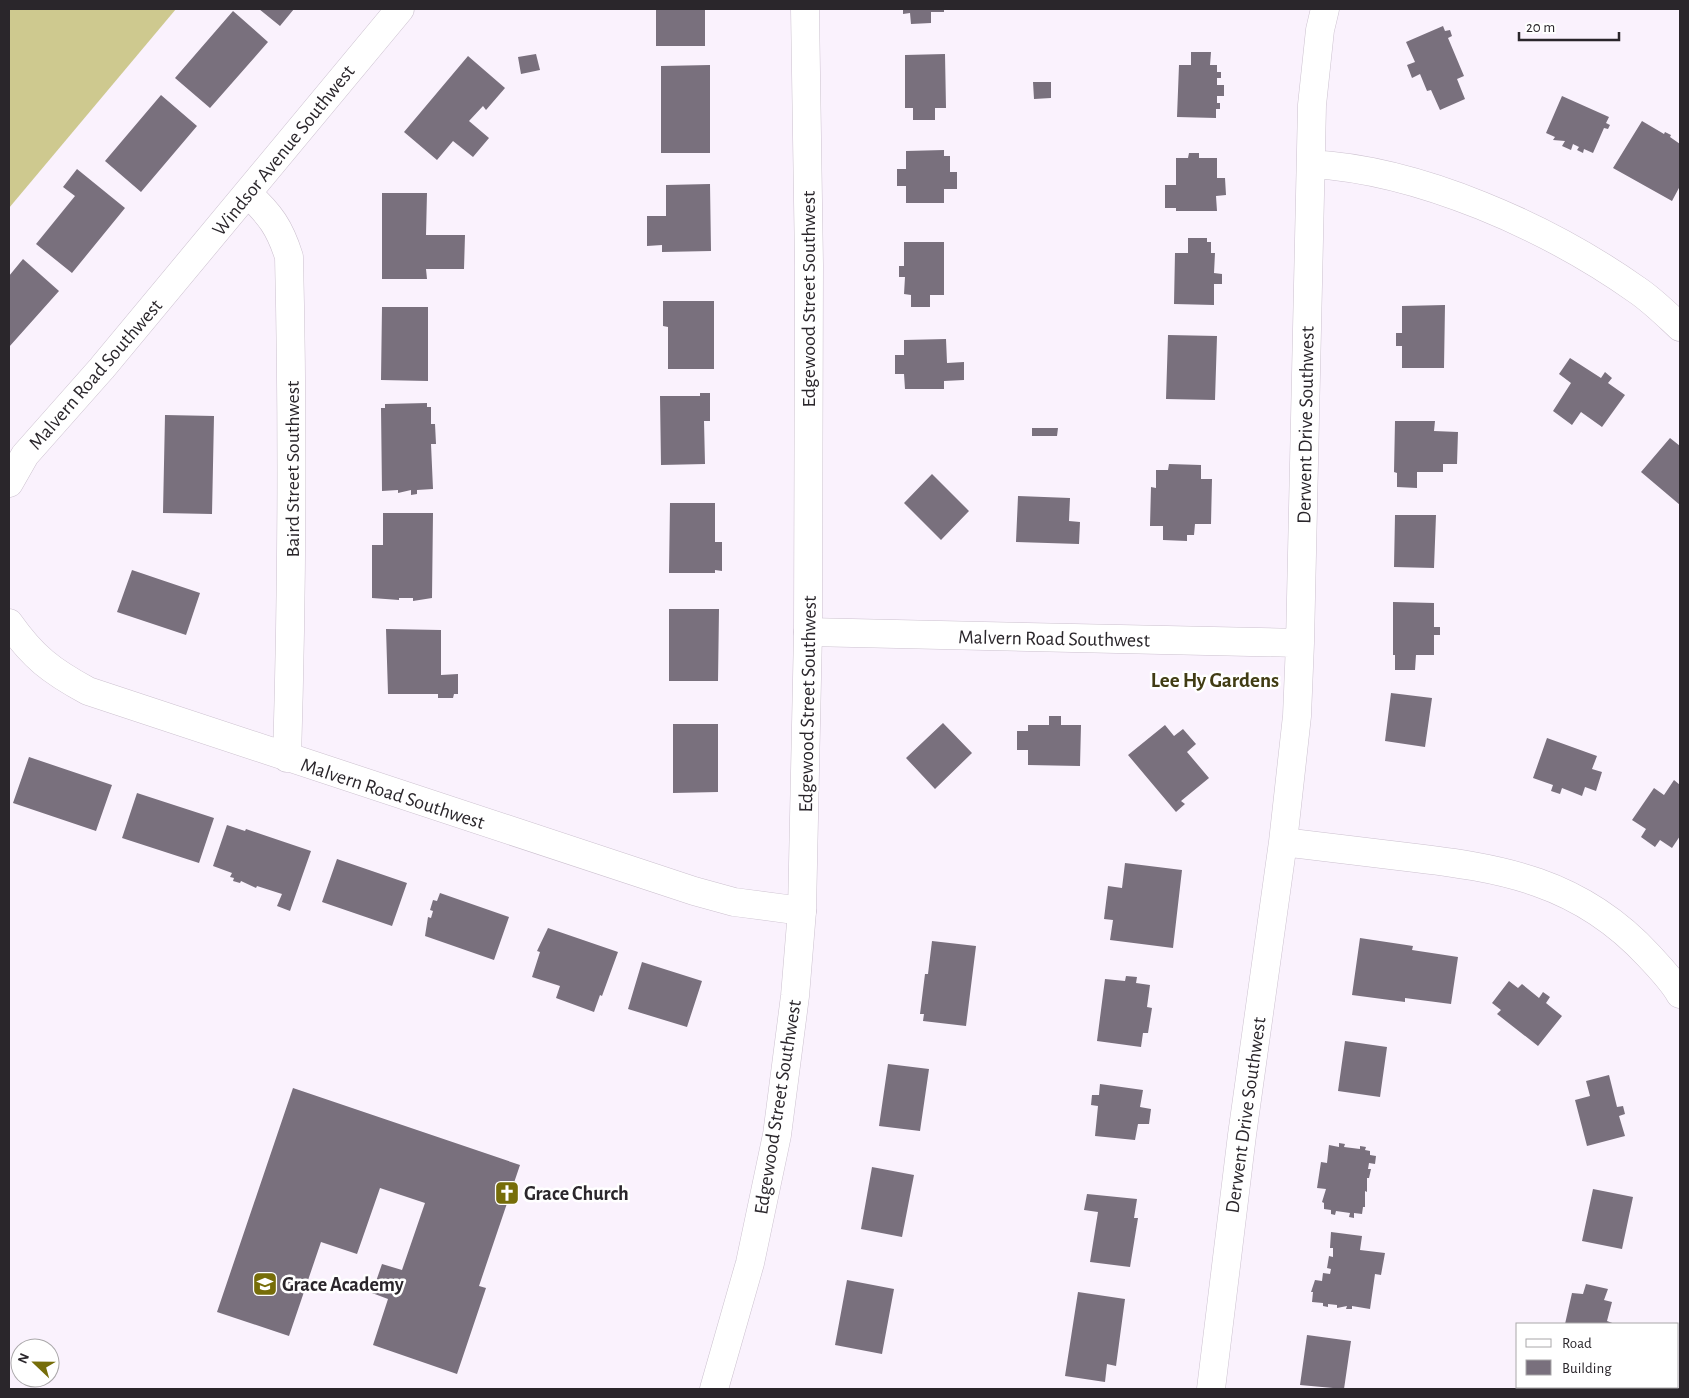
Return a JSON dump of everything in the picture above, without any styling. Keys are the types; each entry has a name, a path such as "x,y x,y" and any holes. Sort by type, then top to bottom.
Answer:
{"street":[{"name":"Windsor Avenue Southwest","path":"166,292 400,9"},
{"name":"Edgewood Street Southwest","path":"714,1389 750,1263 777,1136 795,996 802,911 808,632 809,265 805,9"},
{"name":"Derwent Drive Southwest","path":"1211,1389 1242,1135 1283,842 1297,716 1312,105 1320,30 1326,9"},
{"path":"1311,164 1378,173 1448,193 1528,227 1592,259 1639,291 1680,327"},
{"name":"Baird Street Southwest","path":"248,194 268,212 282,236 289,257 292,396 292,611 287,758"},
{"name":"Malvern Road Southwest","path":"9,483 25,455 166,292"},
{"name":"Malvern Road Southwest","path":"9,622 28,650 56,674 88,691 694,891 734,902 802,911"},
{"name":"Malvern Road Southwest","path":"808,632 1300,643"},
{"path":"1283,842 1478,865 1523,876 1566,894 1615,924 1636,942 1674,984 1680,994"}],"shaded area":[{"path":"9,9 176,9 9,208"}],"building":[{"path":"259,9 294,9 280,26"},
{"path":"656,9 705,9 705,46 656,46"},
{"path":"903,9 944,9 944,12 931,12 931,23 911,24 910,13 903,14"},
{"path":"233,11 268,42 210,108 175,78"},
{"path":"1443,26 1445,31 1450,30 1452,36 1448,38 1464,76 1457,79 1465,99 1440,110 1431,90 1427,91 1420,74 1412,78 1407,65 1415,62 1406,42"},
{"path":"1191,52 1211,52 1210,65 1217,65 1217,72 1221,72 1221,78 1217,78 1217,85 1224,85 1224,96 1217,96 1217,103 1220,103 1220,109 1216,109 1216,118 1177,117 1179,65 1191,65"},
{"path":"536,54 540,70 521,74 518,57"},
{"path":"945,54 946,108 935,108 935,120 913,120 913,108 905,108 905,55"},
{"path":"468,56 505,88 486,110 483,106 469,121 489,138 473,157 453,141 437,160 404,132"},
{"path":"710,65 710,153 661,153 661,66"},
{"path":"1033,82 1051,82 1051,98 1034,99"},
{"path":"161,95 197,126 141,192 105,161"},
{"path":"1562,96 1609,117 1606,123 1610,125 1608,129 1604,128 1593,153 1584,149 1583,153 1577,150 1579,147 1573,144 1571,150 1562,146 1565,141 1553,140 1555,137 1546,133"},
{"path":"1642,121 1664,134 1665,132 1671,135 1670,137 1680,144 1680,186 1672,201 1613,168"},
{"path":"944,150 944,156 950,156 950,172 957,172 957,189 944,189 944,203 906,203 906,186 897,186 897,169 906,169 906,151"},
{"path":"1189,153 1199,153 1199,158 1217,158 1217,178 1225,178 1226,195 1216,196 1217,211 1176,211 1176,208 1165,208 1165,185 1176,185 1176,158 1188,158"},
{"path":"77,169 125,208 72,273 36,244 75,196 63,187"},
{"path":"710,184 711,251 662,252 662,245 647,246 647,216 666,216 666,185"},
{"path":"382,193 427,193 426,235 465,235 464,269 426,269 427,279 382,279"},
{"path":"1188,238 1207,238 1207,242 1211,242 1211,253 1215,253 1214,273 1222,274 1222,284 1214,284 1214,305 1174,304 1175,253 1188,253"},
{"path":"904,242 944,242 944,295 930,295 930,307 911,307 911,295 904,294 905,277 899,277 899,266 904,266"},
{"path":"23,259 59,291 9,347 9,276"},
{"path":"663,301 714,301 714,369 668,369 668,327 663,326"},
{"path":"1445,305 1444,368 1402,368 1402,346 1396,346 1396,333 1402,333 1402,306"},
{"path":"382,307 428,307 428,381 381,380"},
{"path":"1168,335 1217,336 1215,400 1166,399"},
{"path":"946,339 947,363 964,362 964,380 944,381 944,389 905,389 904,374 895,374 895,355 904,355 904,340"},
{"path":"1570,358 1601,378 1605,372 1612,378 1608,383 1625,395 1602,427 1581,412 1572,425 1553,411 1571,383 1559,374"},
{"path":"700,393 710,393 710,421 704,421 705,464 661,465 660,396 700,396"},
{"path":"427,403 427,407 431,407 431,424 435,424 436,444 431,444 433,489 417,490 417,494 411,495 411,490 398,493 398,490 382,491 381,408 385,408 385,404"},
{"path":"165,415 214,416 212,514 163,513"},
{"path":"1395,421 1435,421 1434,431 1458,432 1457,464 1443,464 1443,472 1417,472 1417,488 1397,487 1397,473 1394,472"},
{"path":"1032,428 1058,428 1057,436 1032,436"},
{"path":"1670,438 1680,446 1680,505 1641,472"},
{"path":"1169,464 1201,465 1201,479 1212,479 1211,524 1195,524 1194,535 1187,535 1187,541 1163,540 1163,526 1150,526 1151,487 1156,488 1156,470 1168,470"},
{"path":"932,474 969,511 941,540 904,503"},
{"path":"1018,496 1070,498 1069,521 1080,522 1079,544 1016,542"},
{"path":"670,503 715,503 715,542 722,542 722,571 715,570 715,573 669,573"},
{"path":"383,513 433,513 432,598 413,601 413,598 399,598 399,600 372,598 372,545 383,545"},
{"path":"1395,515 1436,515 1434,568 1394,567"},
{"path":"132,570 200,593 186,635 117,612"},
{"path":"1393,602 1434,603 1434,627 1440,627 1440,635 1434,635 1434,655 1416,655 1415,670 1395,670 1395,655 1393,655"},
{"path":"669,609 719,609 718,681 669,681"},
{"path":"386,629 441,630 441,675 458,674 458,694 454,694 453,698 438,698 438,694 388,694"},
{"path":"1391,693 1432,698 1425,747 1385,741"},
{"path":"1049,716 1061,716 1061,725 1081,725 1080,766 1028,765 1028,750 1017,750 1017,731 1028,731 1028,725 1049,725"},
{"path":"943,723 972,753 935,789 906,758"},
{"path":"673,724 718,724 718,792 673,793"},
{"path":"1165,725 1174,736 1183,729 1196,744 1187,752 1209,778 1181,801 1185,804 1176,812 1128,755"},
{"path":"1547,738 1597,756 1592,769 1602,772 1596,791 1585,787 1582,796 1562,788 1560,794 1551,791 1553,785 1533,778"},
{"path":"29,757 112,785 96,831 13,803"},
{"path":"1674,780 1680,785 1680,836 1672,848 1660,840 1655,847 1641,837 1646,829 1632,820 1654,788 1664,795"},
{"path":"137,793 214,818 199,863 122,838"},
{"path":"227,825 245,831 246,829 311,851 290,911 277,906 282,894 257,886 256,888 241,881 240,883 233,881 234,878 230,877 232,873 213,866"},
{"path":"337,859 407,883 392,926 322,902"},
{"path":"1125,863 1182,870 1173,948 1110,940 1113,920 1104,919 1108,886 1122,888"},
{"path":"440,893 509,917 494,960 425,936 428,917 431,918 433,911 430,910 433,900 437,901"},
{"path":"548,928 618,952 594,1012 556,998 560,986 532,977 540,952 537,951"},
{"path":"1360,938 1413,946 1412,950 1458,957 1451,1004 1405,998 1405,1002 1352,995"},
{"path":"932,941 976,946 966,1026 923,1021 924,1014 920,1014 925,974 928,974"},
{"path":"642,962 702,981 687,1027 628,1009"},
{"path":"1126,976 1137,977 1136,983 1150,985 1147,1007 1152,1008 1148,1033 1143,1033 1141,1047 1097,1041 1105,979 1125,981"},
{"path":"1509,981 1518,988 1522,984 1539,998 1543,992 1550,997 1546,1003 1562,1016 1538,1046 1497,1014 1501,1010 1492,1003"},
{"path":"1345,1041 1387,1047 1380,1097 1338,1091"},
{"path":"888,1064 929,1069 920,1131 879,1126"},
{"path":"1609,1075 1617,1107 1623,1106 1625,1114 1619,1116 1625,1136 1587,1146 1575,1100 1590,1096 1586,1081"},
{"path":"1100,1084 1143,1090 1140,1107 1151,1109 1149,1124 1138,1124 1135,1140 1095,1136 1098,1106 1091,1105 1092,1095 1099,1095"},
{"path":"293,1088 520,1165 479,1286 486,1288 457,1374 373,1345 388,1299 372,1293 382,1264 402,1270 425,1203 380,1188 357,1254 321,1242 289,1336 217,1312"},
{"path":"1339,1143 1345,1144 1344,1147 1360,1149 1360,1146 1366,1147 1365,1150 1370,1151 1370,1155 1376,1156 1375,1164 1369,1163 1368,1169 1371,1169 1369,1178 1367,1178 1365,1207 1363,1207 1362,1214 1354,1213 1354,1218 1349,1217 1350,1213 1336,1211 1335,1215 1331,1214 1331,1210 1324,1209 1324,1203 1322,1202 1326,1189 1317,1188 1321,1162 1327,1163 1329,1145 1339,1147"},
{"path":"872,1167 914,1175 902,1237 861,1229"},
{"path":"1593,1189 1633,1197 1622,1249 1582,1241"},
{"path":"1087,1194 1137,1199 1134,1218 1138,1218 1130,1267 1090,1262 1098,1212 1084,1210"},
{"path":"1331,1232 1362,1236 1360,1250 1385,1253 1381,1275 1375,1274 1370,1309 1352,1306 1352,1309 1346,1309 1347,1306 1337,1308 1337,1305 1328,1304 1328,1307 1323,1306 1323,1303 1312,1302 1313,1292 1311,1292 1315,1280 1322,1281 1323,1273 1330,1274 1331,1269 1327,1268 1329,1256 1333,1257 1333,1248 1330,1248"},
{"path":"847,1280 894,1289 882,1354 835,1345"},
{"path":"1586,1284 1608,1289 1604,1300 1612,1302 1607,1321 1612,1323 1565,1323 1572,1293 1583,1294"},
{"path":"1078,1292 1125,1299 1116,1366 1107,1364 1105,1382 1065,1376"},
{"path":"1307,1335 1351,1341 1344,1389 1300,1385"}],"place":[{"name":"Grace Church","path":"507,1193"},
{"name":"Grace Academy","path":"265,1284"}],"district":[{"name":"Lee Hy Gardens","path":"1215,680"}]}
